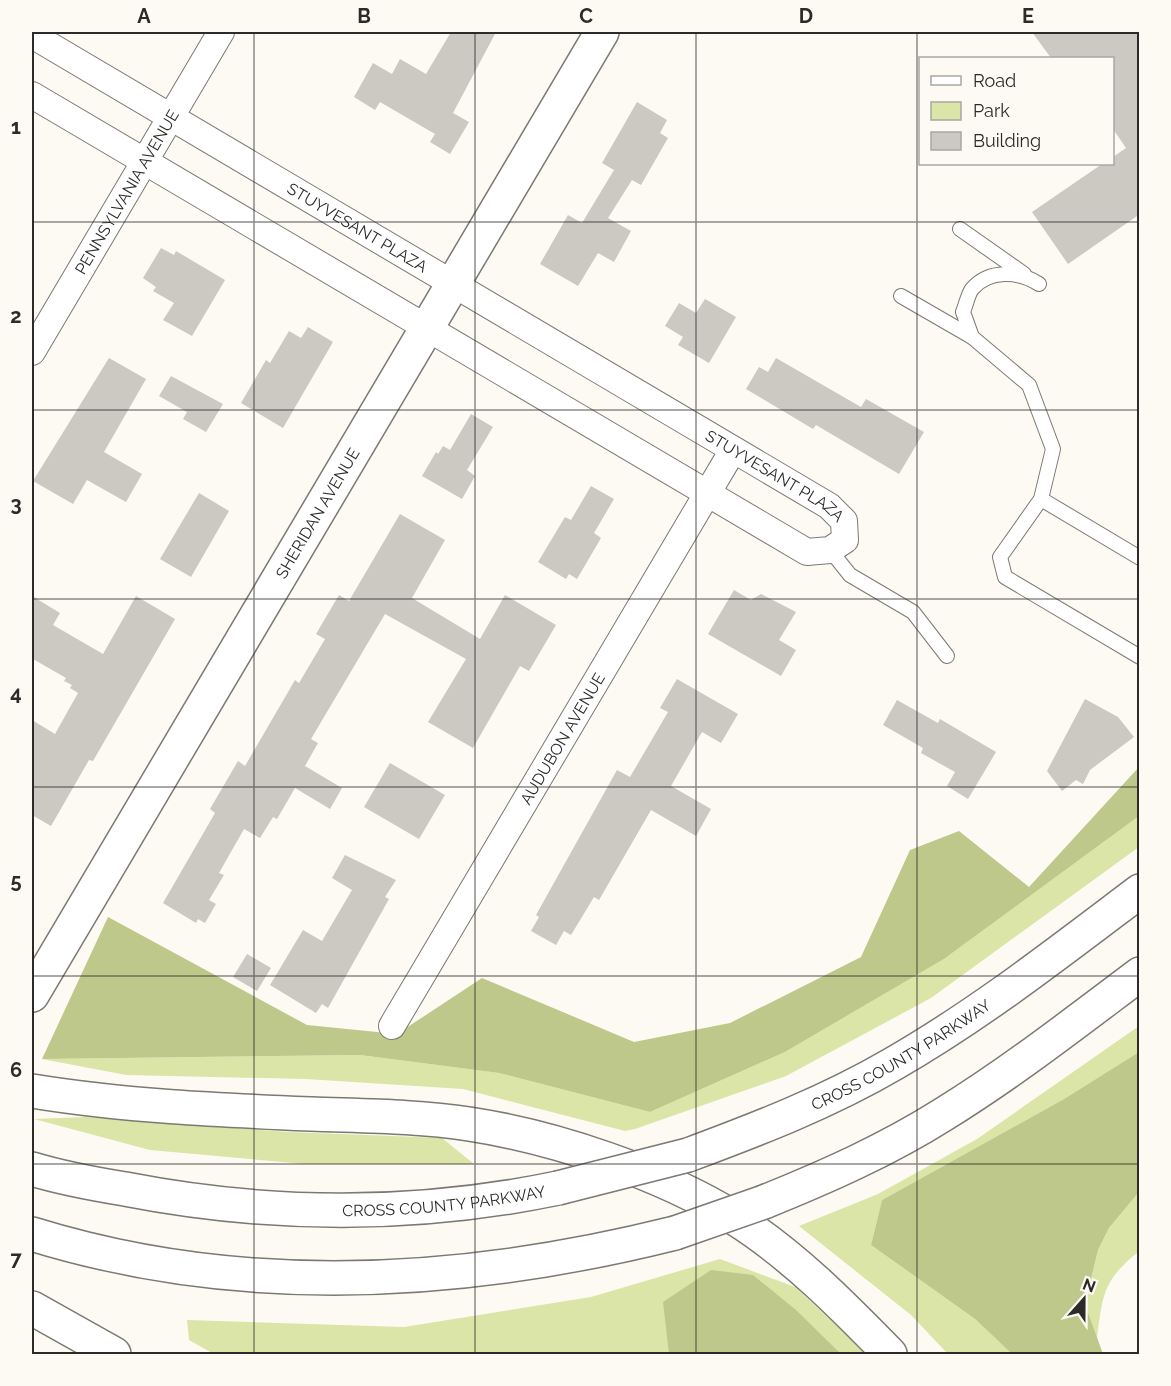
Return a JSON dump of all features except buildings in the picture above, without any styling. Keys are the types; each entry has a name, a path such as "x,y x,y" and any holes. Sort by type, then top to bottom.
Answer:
{"main road":[{"name":"SHERIDAN AVENUE","path":"32,995 602,32"},
{"name":"CROSS COUNTY PARKWAY","path":"32,1169 81,1181 191,1200 300,1210 353,1212 460,1204 558,1188 688,1155 787,1116 891,1066 1008,990 1140,891"},
{"path":"32,1234 116,1257 184,1269 270,1276 360,1278 434,1275 512,1266 614,1248 675,1233 764,1202 844,1168 943,1115 1032,1055 1140,974"},
{"path":"32,1090 176,1108 422,1119 487,1127 541,1140 652,1177 698,1197 738,1220 820,1286 890,1354"},
{"path":"32,1308 114,1354"}],"street":[{"name":"PENNSYLVANIA AVENUE","path":"32,352 221,32"},
{"name":"STUYVESANT PLAZA","path":"32,35 829,506 843,521 845,540 830,550 807,552 32,95"},
{"name":"AUDUBON AVENUE","path":"392,1026 733,450"}],"lane":[{"path":"960,229 1039,284"},
{"path":"972,337 963,312 972,290 992,276 1024,274"},
{"path":"901,296 972,337 1029,385 1053,449 1041,499 1000,556 1005,577 1140,657"},
{"path":"1041,499 1140,558"},
{"path":"830,550 850,575 913,612 947,656"}],"green space":[{"path":"1139,767 1139,816 944,959 785,1052 650,1112 499,1073 360,1055 42,1059 108,917 307,1025 397,1034 482,978 634,1042 730,1023 861,957 910,850 959,831 1029,887"},
{"path":"1139,816 1139,847 931,998 786,1076 635,1129 625,1131 463,1089 306,1079 126,1075 42,1059 360,1055 499,1073 650,1112 785,1052 944,959"},
{"path":"1139,1026 1139,1052 1064,1099 882,1200 871,1245 975,1319 1012,1354 948,1354 911,1315 799,1226 878,1194 977,1139"},
{"path":"1139,1052 1139,1192 1109,1228 1098,1250 1085,1304 1103,1354 1012,1354 975,1319 871,1245 882,1200 1064,1099"},
{"path":"86,1117 289,1132 442,1138 474,1164 305,1164 150,1150 34,1119"},
{"path":"1139,1192 1139,1251 1111,1280 1103,1299 1097,1338 1085,1304 1098,1250 1109,1228"},
{"path":"720,1259 795,1287 867,1354 214,1354 189,1340 187,1320 404,1327 591,1297"},
{"path":"711,1270 753,1275 796,1310 841,1354 669,1354 663,1302"}]}
